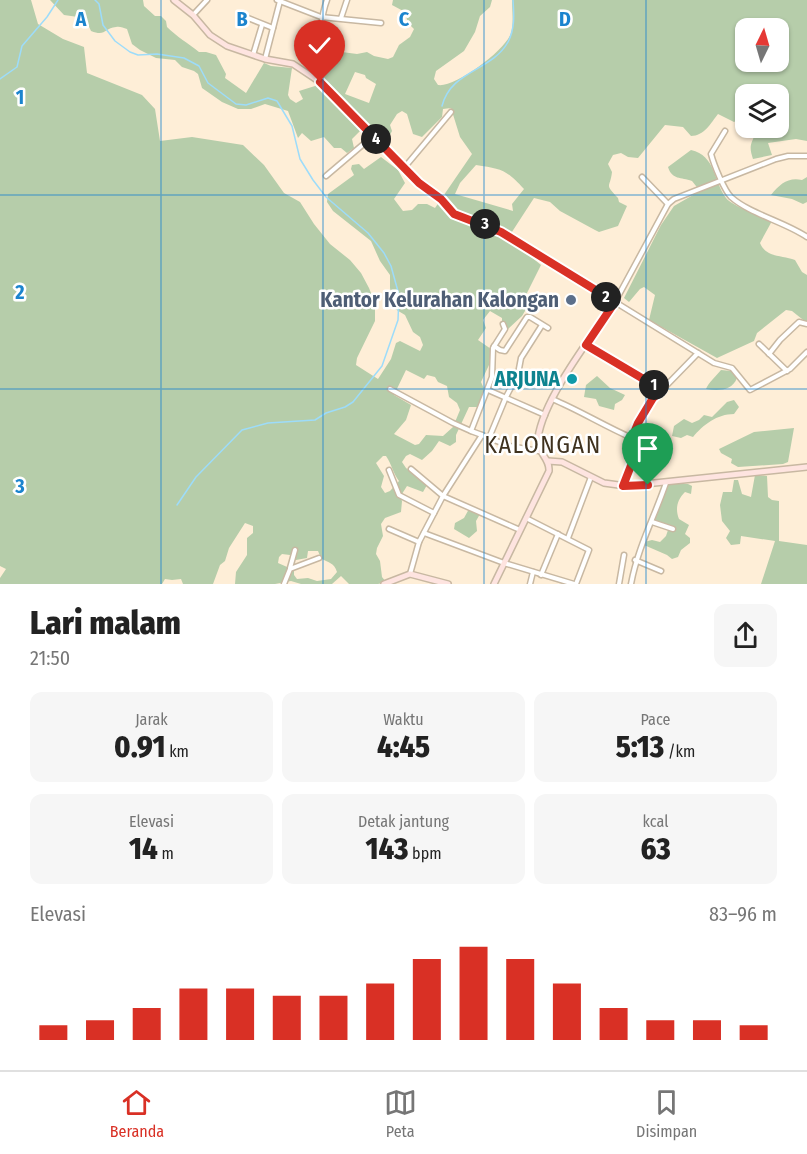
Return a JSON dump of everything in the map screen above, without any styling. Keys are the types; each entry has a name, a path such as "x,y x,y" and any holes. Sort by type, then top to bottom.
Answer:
{"street":[{"path":"174,0 193,15 210,35 227,46 265,59 299,67 320,82 419,183 441,199 454,214 501,232 714,363 732,368 750,390 787,371 807,352"},
{"path":"193,15 207,0"},
{"path":"320,82 321,17 327,0"},
{"path":"341,18 347,0"},
{"path":"265,59 279,1 321,17 381,23"},
{"path":"243,16 273,28"},
{"path":"254,55 262,25"},
{"path":"404,168 451,112"},
{"path":"725,131 711,154 727,192 732,198 807,237"},
{"path":"326,176 373,136"},
{"path":"494,584 549,471 548,461 539,451 537,439 552,399 615,302 668,204 680,196 776,159 807,156"},
{"path":"642,177 668,204"},
{"path":"494,346 505,351 527,317 530,316 548,328"},
{"path":"769,354 799,322 807,324"},
{"path":"471,431 492,377 492,352 505,329 503,324"},
{"path":"489,438 518,374 520,358 543,325"},
{"path":"759,344 787,371"},
{"path":"586,345 662,390"},
{"path":"623,486 632,463 632,438 638,423 653,398 698,353"},
{"path":"390,389 471,431 509,446 539,451"},
{"path":"488,390 545,415"},
{"path":"552,399 632,438"},
{"path":"410,574 419,542 434,513 482,435"},
{"path":"548,461 562,462 604,483 623,486 807,467"},
{"path":"411,469 443,496 520,530"},
{"path":"388,470 399,495 434,513"},
{"path":"568,538 591,477"},
{"path":"631,584 635,560 666,483"},
{"path":"424,533 557,582 575,584 589,550 526,518"},
{"path":"652,522 673,529"},
{"path":"389,529 419,542"},
{"path":"541,575 558,534"},
{"path":"284,584 295,550"},
{"path":"619,584 624,555"},
{"path":"290,569 319,558"},
{"path":"635,560 661,570"},
{"path":"530,584 533,572"},
{"path":"384,584 410,574 448,584"}],"green space":[{"path":"0,0 31,0 38,24 63,39 84,47 87,73 142,95 155,109 160,141 192,137 243,145 264,165 284,193 300,202 330,244 350,260 361,273 369,288 375,303 375,321 357,358 356,365 378,379 391,359 396,343 400,341 420,351 423,345 420,337 413,332 405,315 395,309 390,288 390,275 380,261 371,241 333,211 327,202 328,194 354,175 352,165 359,164 364,169 381,157 398,170 405,183 394,199 403,211 412,210 418,204 427,204 435,208 472,154 460,137 451,108 443,109 442,117 422,137 413,134 407,114 402,111 397,114 390,125 392,131 390,135 380,141 366,125 352,139 354,148 347,153 341,148 334,148 324,137 311,141 302,133 298,138 288,111 265,104 251,109 238,109 222,102 202,88 198,74 194,71 182,67 175,60 156,58 132,44 127,29 117,27 96,33 91,31 85,18 64,15 50,0 143,0 144,6 155,16 161,16 166,21 167,27 179,37 199,52 216,55 226,74 225,78 246,93 264,63 292,68 288,95 296,103 303,99 299,91 315,86 324,77 324,60 327,50 357,54 367,52 388,59 393,57 399,45 410,37 414,29 408,23 405,12 392,5 393,0 492,0 490,7 480,16 475,32 464,51 436,71 434,79 438,85 456,81 500,49 511,33 512,0 807,0 807,141 796,139 768,143 772,155 753,159 751,147 753,138 789,138 789,84 735,84 735,121 718,114 700,134 691,136 683,127 665,125 638,158 628,157 621,153 613,155 608,164 612,172 609,188 619,202 627,206 618,226 599,232 560,211 550,202 534,198 508,238 541,265 523,301 528,306 522,316 507,330 502,328 502,318 490,311 483,320 486,328 478,340 491,349 489,365 481,382 485,391 478,407 469,407 456,435 456,442 450,446 439,441 422,460 410,454 402,462 427,485 423,492 407,486 400,497 401,512 385,518 381,524 383,536 376,554 380,561 382,577 386,582 349,584 341,576 332,584 301,584 291,581 275,584 235,584 236,572 247,555 247,538 253,533 253,526 245,523 229,548 225,561 220,565 213,584 183,584 181,579 165,579 162,584 0,584 0,578 6,569 0,566","holes":["355,72 365,75 376,84 369,103 345,94","476,165 503,171 524,189 512,204 513,211 455,194 460,183","406,370 424,379 427,375 435,377 438,382 447,386 449,397 457,403 460,410 453,427 443,436 426,435 419,444 415,445 394,434 406,420 411,405 394,395","386,456 399,481 385,493 381,487 384,476 376,463","308,551 318,551 321,558 332,564 337,572 331,579 317,581 308,578 297,579 294,570 278,563 282,554 290,555 296,560 307,558"]},
{"path":"691,150 699,153 710,163 729,201 772,221 760,243 763,248 770,254 795,260 802,272 807,275 807,323 792,311 786,310 757,333 754,341 717,358 649,320 655,295 644,287 629,302 624,298 661,225 674,206 700,191 692,181 674,176 668,167"},
{"path":"807,177 807,202 803,204 792,199 771,195 785,182 802,180"},
{"path":"721,370 731,371 737,378 735,382 724,389 706,389 711,382"},
{"path":"597,376 610,388 625,395 615,404 614,410 599,406 596,399 584,397 586,385"},
{"path":"734,400 739,407 734,414 711,421 693,437 672,436 674,426 684,419 692,423 704,415 712,417 727,402"},
{"path":"794,428 788,462 783,464 738,467 731,463 732,459 721,453 719,449 754,432"},
{"path":"755,475 767,476 768,497 779,501 779,541 807,545 807,584 761,584 775,541 741,536 740,544 731,545 726,538 730,531 722,521 720,505 723,492 732,492 734,480 738,480 742,494 751,497"},
{"path":"668,483 692,486 691,494 685,492 677,508 679,519 689,525 685,534 690,538 690,543 681,550 678,557 672,559 644,545 644,542 652,540 660,542 666,536 669,527 655,520 665,489 661,485"},
{"path":"469,509 480,514 476,521 477,531 469,538 454,529 455,523 464,518"}],"waterway":[{"path":"0,79 17,67 22,46 47,17 58,0"},
{"path":"95,0 99,4 103,25 115,41 130,52 138,55 157,54 184,58 199,66 208,83 236,104 246,105 268,98 277,101 292,126 300,159 313,180 326,197 368,233 384,253 391,266 399,295 398,320 382,366 353,402 315,420 268,423 242,430 196,477 177,505"},
{"path":"442,106 454,85 501,52 508,42 513,27 513,0"}],"place":[{"name":"Kantor Kelurahan Kalongan","path":"571,300"},
{"name":"ARJUNA","path":"572,379"}],"district":[{"name":"KALONGAN","path":"543,445"}],"route":[{"path":"320,82 358,123 419,183 441,199 454,214 501,232 615,302 586,345 662,390 653,398 638,423 632,438 632,463 623,486 648,485"}]}
